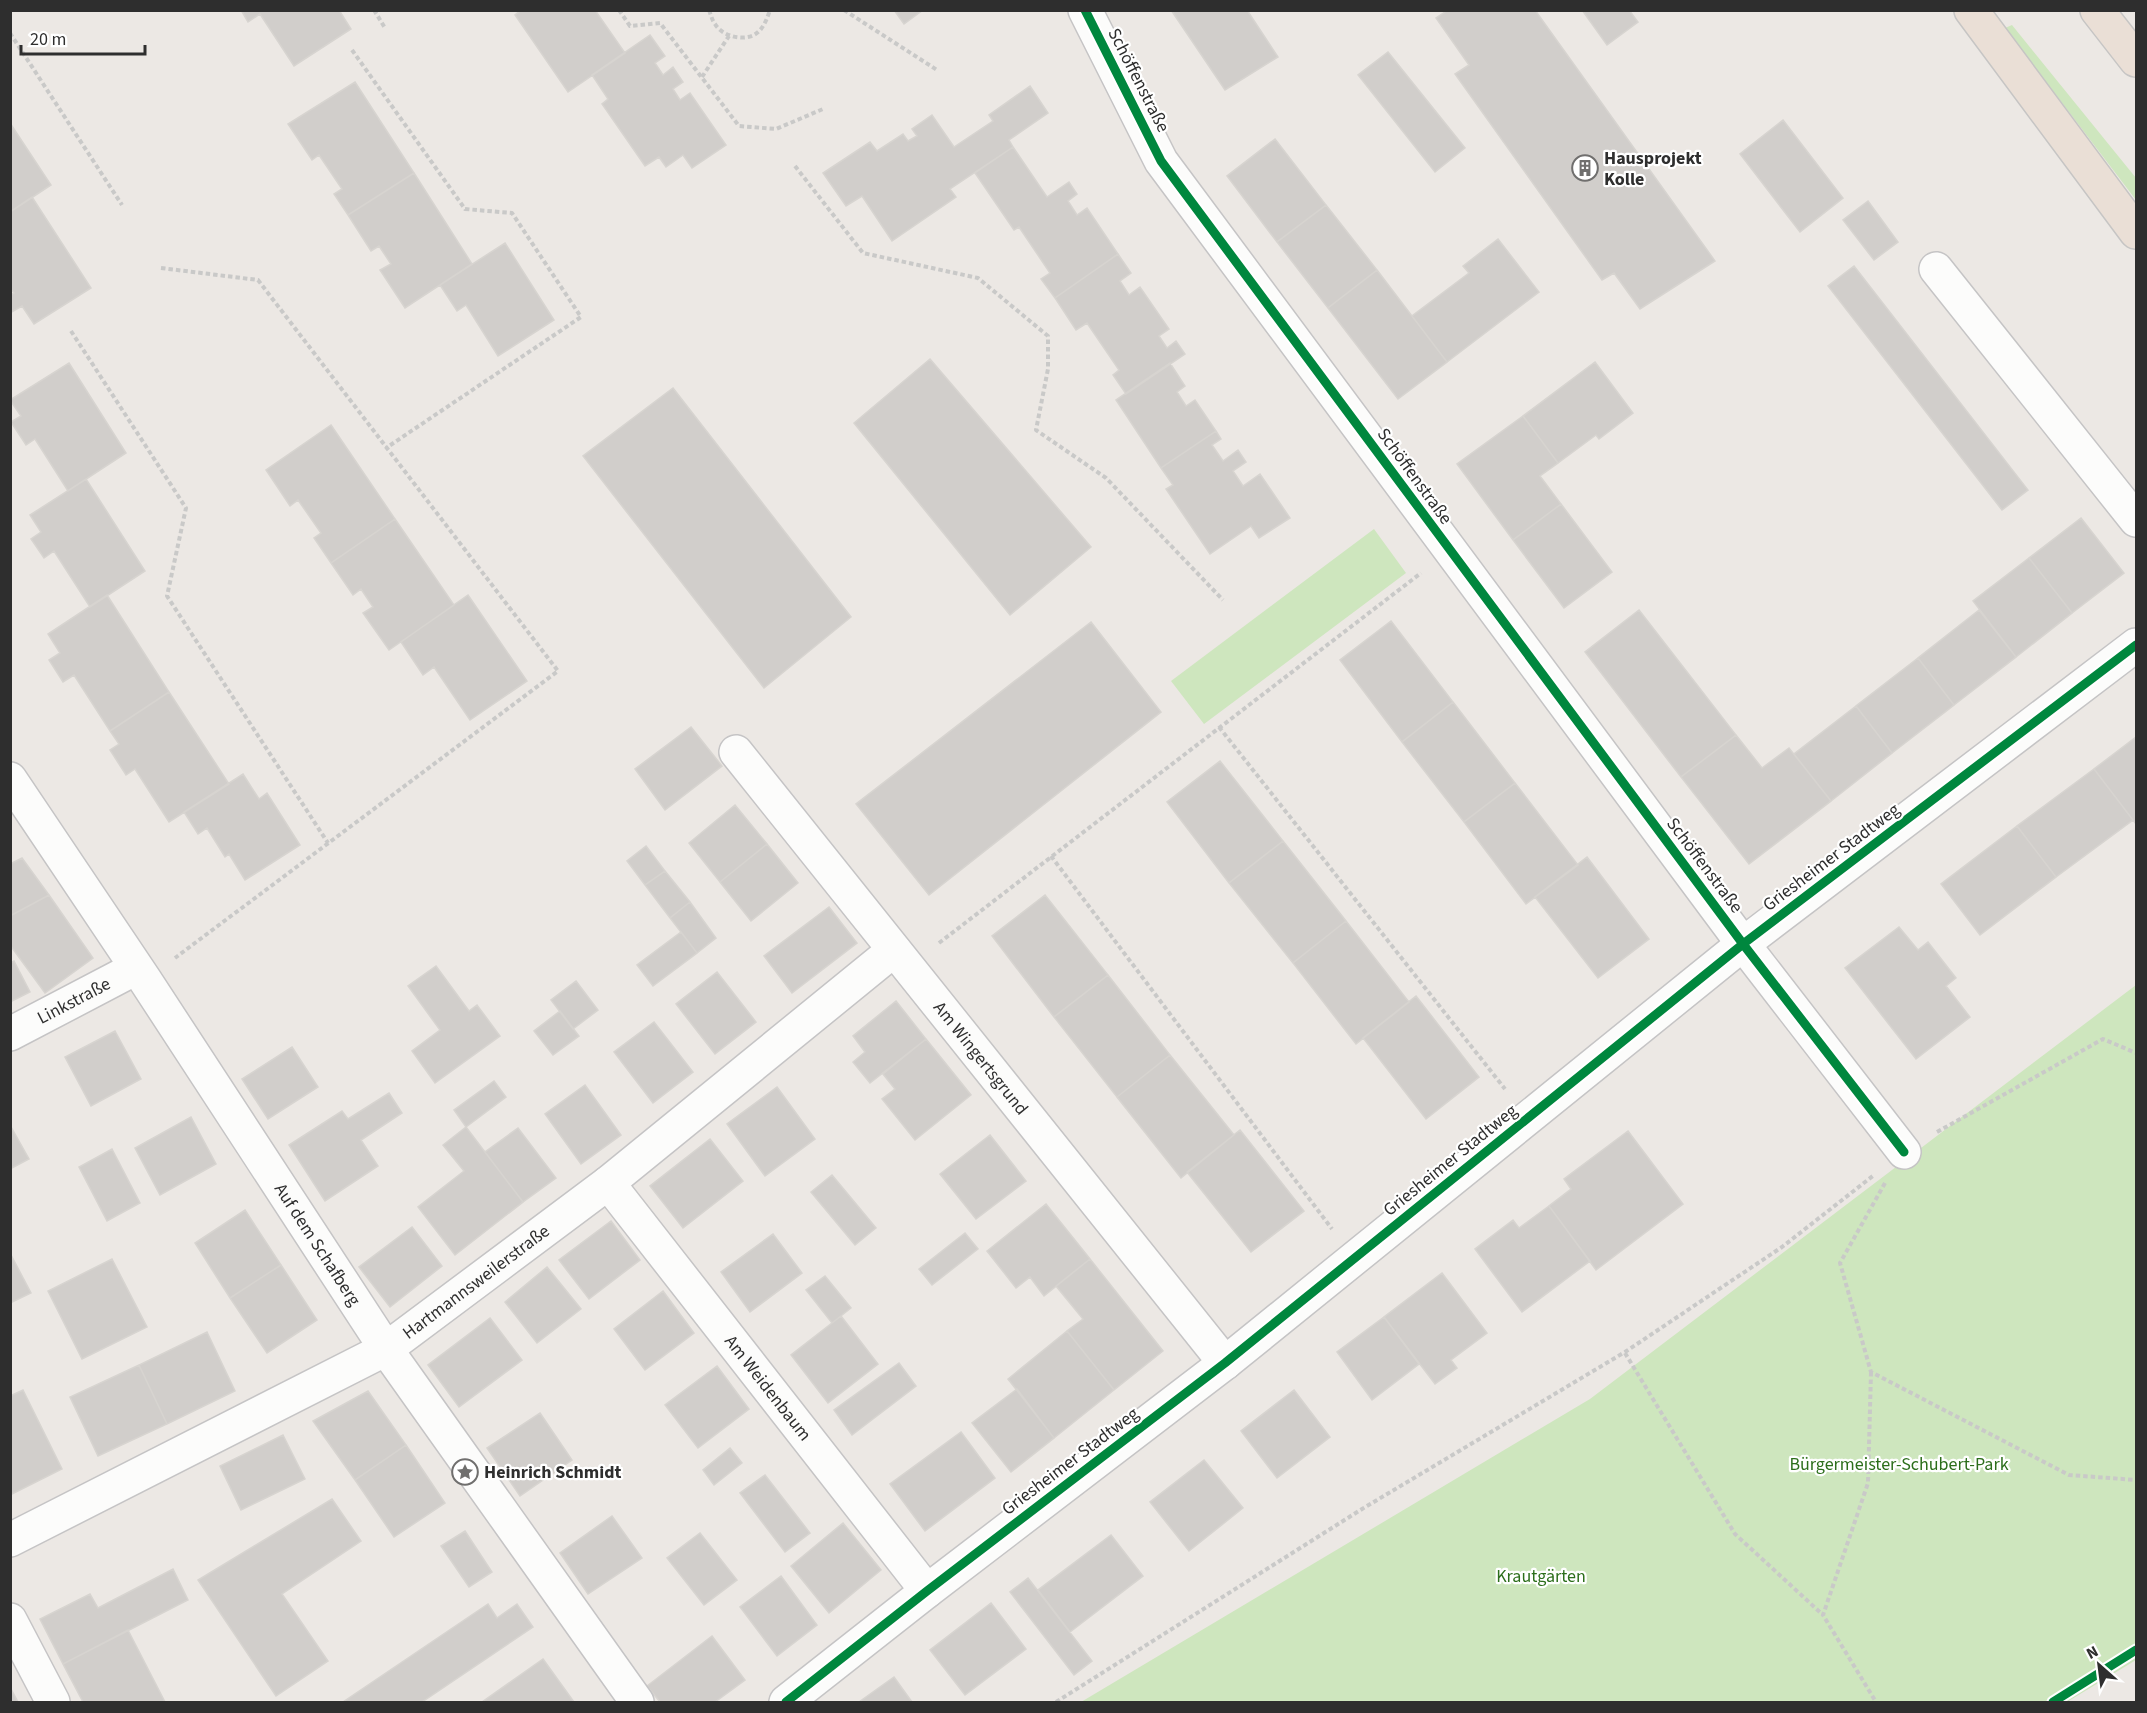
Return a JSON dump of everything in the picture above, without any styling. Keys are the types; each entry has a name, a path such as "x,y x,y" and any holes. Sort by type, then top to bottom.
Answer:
{"highway":[{"path":"1971,10 2136,232"},
{"path":"2097,10 2136,60"}],"street":[{"name":"Schöffenstraße","path":"1085,10 1161,161 1743,944 1904,1152"},
{"path":"1936,268 2136,520"},
{"name":"Griesheimer Stadtweg","path":"786,1702 1225,1363 1743,944 2136,645"},
{"name":"Am Wingertsgrund","path":"736,752 1225,1363"},
{"name":"Auf dem Schafberg","path":"10,778 386,1349 636,1702"},
{"name":"Hartmannsweilerstraße","path":"10,1540 386,1349 608,1183 901,958"},
{"name":"Linkstraße","path":"10,1034 141,974"},
{"name":"Am Weidenbaum","path":"608,1183 927,1591"},
{"path":"10,1620 54,1702"}],"path":[{"path":"374,10 386,28"},
{"path":"619,10 630,26 660,23 739,126 777,129 823,109"},
{"path":"709,10 716,26 729,36 739,38 754,35 766,23 770,10"},
{"path":"844,10 938,70"},
{"path":"10,33 122,205"},
{"path":"702,77 729,36"},
{"path":"352,50 465,209 512,213 581,316 386,447"},
{"path":"795,166 863,253 978,278 1048,336 1048,369 1036,430 1106,478 1223,600"},
{"path":"141,974 328,843 558,671 258,280 161,268"},
{"path":"71,331 186,508 167,596 328,843"},
{"path":"901,958 1051,856 1450,551"},
{"path":"1220,727 1528,1118"},
{"path":"1051,856 1354,1259"},
{"path":"1056,1702 1362,1509 1624,1352 1782,1247 1904,1152 2103,1039 2136,1053"},
{"path":"1823,1615 1868,1483 1871,1372 1840,1263 1904,1152"},
{"path":"1624,1352 1735,1534 1823,1615 1876,1702"},
{"path":"1871,1372 2069,1475 2136,1480"}],"green space":[{"path":"2012,25 2136,178 2136,200 2005,28"},
{"path":"1374,529 1406,573 1204,724 1171,681"},
{"name":"Bürgermeister-Schubert-Park","path":"2136,985 2136,1660 2067,1702 1081,1702 1590,1399"}],"building":[{"path":"241,10 339,10 351,29 294,66 260,14 248,22"},
{"path":"521,10 595,10 625,53 568,92 515,15"},
{"path":"894,10 923,10 904,24"},
{"path":"1171,10 1247,10 1278,57 1225,90"},
{"name":"Hausprojekt Kolle","path":"1448,10 1535,10 1715,261 1640,309 1614,273 1602,280 1455,74 1469,65 1436,18"},
{"path":"1582,10 1629,10 1638,22 1607,45"},
{"path":"650,35 665,56 655,63 663,75 673,67 683,82 673,89 680,100 690,93 726,145 692,168 683,155 666,167 659,157 645,166 602,104 608,99 592,75"},
{"path":"1388,52 1465,148 1435,172 1358,75"},
{"path":"355,82 414,173 348,215 334,194 342,189 319,155 312,160 288,124"},
{"path":"1030,86 1048,113 1009,140 1013,147 950,189 956,197 892,241 862,196 846,206 823,173 870,142 877,151 903,134 908,141 917,136 912,129 932,115 954,147 993,121 989,115"},
{"path":"1783,120 1843,198 1800,232 1740,154"},
{"path":"10,123 51,185 10,212"},
{"path":"1275,139 1326,205 1277,242 1227,176"},
{"path":"1013,147 1047,197 1069,182 1077,194 1068,201 1077,215 1087,208 1118,254 1055,298 1041,279 1050,273 1019,227 1014,230 975,173"},
{"path":"414,173 472,264 405,308 380,270 391,264 379,246 371,251 348,215"},
{"path":"32,197 91,288 34,324 22,306 10,313 10,295 14,293 10,288 10,212"},
{"path":"1868,201 1898,242 1874,260 1843,220"},
{"path":"1326,205 1377,270 1328,308 1277,242"},
{"path":"1498,239 1539,292 1447,362 1412,316 1469,273 1463,266"},
{"path":"505,243 554,320 498,356 466,305 457,311 440,285"},
{"path":"1118,254 1131,273 1120,281 1129,295 1140,287 1169,329 1159,336 1167,348 1176,341 1185,354 1126,394 1113,375 1119,370 1087,323 1076,330 1055,298"},
{"path":"1854,266 2028,490 2002,510 1828,286"},
{"path":"1377,270 1447,362 1398,399 1328,308"},
{"path":"930,359 1091,547 1010,615 854,423"},
{"path":"1595,362 1633,413 1599,439 1596,435 1558,463 1523,416"},
{"path":"69,363 126,453 68,491 35,439 26,445 11,422 21,416 10,400"},
{"path":"1170,363 1185,386 1177,392 1186,406 1195,400 1216,431 1161,468 1116,400"},
{"path":"673,388 851,617 764,688 583,456"},
{"path":"1523,416 1558,463 1540,476 1561,504 1513,540 1457,464"},
{"path":"331,425 395,519 331,563 314,538 321,533 298,500 290,506 266,470"},
{"path":"1216,431 1221,439 1212,445 1223,461 1238,450 1246,462 1233,471 1243,486 1260,474 1290,518 1259,538 1251,526 1210,554 1166,489 1173,485 1161,468"},
{"path":"86,479 145,571 90,607 54,551 44,558 31,539 41,532 30,515"},
{"path":"1561,504 1612,572 1564,608 1513,540"},
{"path":"2081,518 2124,573 2072,613 2029,558"},
{"path":"395,519 454,605 389,650 363,613 373,607 361,589 353,595 331,563"},
{"path":"2029,558 2072,613 2016,657 1973,601"},
{"path":"107,595 169,692 110,731 74,675 63,682 49,660 60,653 48,634"},
{"path":"468,595 527,681 470,720 434,667 423,675 401,642"},
{"path":"1639,610 1736,735 1681,777 1585,652"},
{"path":"1979,610 2016,657 1954,705 1918,658"},
{"path":"1391,621 1453,702 1402,742 1340,660"},
{"path":"1091,622 1161,712 929,895 856,804"},
{"path":"1918,658 1954,705 1892,753 1856,706"},
{"path":"169,692 229,784 169,822 135,769 126,775 110,750 119,744 110,731"},
{"path":"1453,702 1515,783 1464,822 1402,742"},
{"path":"1856,706 1892,753 1831,801 1794,754"},
{"path":"691,727 722,766 665,810 635,769"},
{"path":"1736,735 1762,768 1789,748 1831,801 1749,864 1681,777"},
{"path":"2136,737 2136,824 2094,769"},
{"path":"1220,761 1283,841 1229,883 1167,802"},
{"path":"2094,769 2133,820 2056,877 2017,826"},
{"path":"243,774 259,799 267,793 300,845 245,880 229,854 225,857 207,828 198,834 184,812"},
{"path":"1515,783 1578,865 1526,904 1464,822"},
{"path":"735,805 767,844 720,882 689,843"},
{"path":"2017,826 2056,877 1980,935 1941,884"},
{"path":"1283,841 1346,921 1293,963 1229,883"},
{"path":"767,844 798,883 751,921 720,882"},
{"path":"646,846 665,871 645,885 627,861"},
{"path":"1587,857 1649,939 1598,978 1535,897"},
{"path":"22,858 49,895 10,916 10,864"},
{"path":"665,871 690,902 670,918 645,885"},
{"path":"49,895 93,958 45,993 10,945 10,916"},
{"path":"1045,895 1108,975 1054,1017 992,936"},
{"path":"690,902 716,938 697,953 670,918"},
{"path":"829,907 857,943 792,993 764,956"},
{"path":"1346,921 1409,1002 1356,1044 1293,963"},
{"path":"1899,927 1918,950 1928,942 1956,978 1946,986 1970,1017 1916,1059 1845,968"},
{"path":"681,932 697,953 653,986 637,965"},
{"path":"14,961 30,992 10,1002 10,963"},
{"path":"436,966 469,1011 477,1005 500,1036 435,1083 412,1051 440,1030 408,986"},
{"path":"717,972 756,1022 715,1054 676,1004"},
{"path":"1108,975 1170,1055 1117,1097 1054,1017"},
{"path":"576,981 598,1010 573,1029 551,1000"},
{"path":"1416,996 1479,1077 1426,1119 1363,1038"},
{"path":"896,1001 926,1039 870,1083 853,1062 865,1052 853,1036"},
{"path":"560,1011 579,1036 553,1055 534,1031"},
{"path":"654,1022 693,1072 653,1103 614,1052"},
{"path":"115,1031 141,1079 91,1106 65,1057"},
{"path":"926,1039 971,1095 915,1140 882,1099 895,1089 883,1074"},
{"path":"292,1047 318,1087 268,1119 242,1079"},
{"path":"1170,1055 1234,1135 1181,1178 1117,1097"},
{"path":"494,1081 506,1097 466,1127 454,1110"},
{"path":"585,1085 621,1135 581,1164 545,1114"},
{"path":"777,1087 815,1139 765,1176 727,1124"},
{"path":"389,1093 402,1113 361,1140 378,1166 325,1201 289,1145 342,1111 348,1119"},
{"path":"191,1117 216,1164 160,1195 135,1148"},
{"path":"10,1125 29,1159 10,1169"},
{"path":"466,1127 523,1202 455,1255 418,1207 464,1171 443,1145"},
{"path":"518,1128 556,1178 523,1202 485,1152"},
{"path":"1240,1130 1304,1211 1251,1252 1187,1172"},
{"path":"1628,1131 1683,1204 1596,1270 1549,1206 1571,1189 1564,1179"},
{"path":"990,1135 1026,1181 976,1219 940,1174"},
{"path":"710,1139 743,1181 683,1228 650,1186"},
{"path":"112,1149 140,1203 107,1221 79,1167"},
{"path":"832,1175 876,1228 855,1245 811,1192"},
{"path":"1046,1204 1090,1259 1044,1296 1030,1277 1016,1288 987,1251"},
{"path":"1549,1206 1590,1261 1522,1312 1475,1249 1513,1220 1519,1228"},
{"path":"245,1210 281,1265 230,1298 195,1243"},
{"path":"611,1221 640,1260 589,1299 559,1260"},
{"path":"412,1227 442,1266 390,1307 359,1267"},
{"path":"965,1233 978,1249 932,1285 919,1269"},
{"path":"773,1234 802,1273 750,1312 721,1272"},
{"path":"10,1253 31,1293 10,1303"},
{"path":"112,1259 147,1327 82,1359 48,1291"},
{"path":"1090,1259 1163,1351 1114,1390 1067,1331 1083,1319 1056,1286"},
{"path":"281,1265 317,1320 267,1353 230,1298"},
{"path":"547,1267 581,1309 537,1343 505,1302"},
{"path":"1442,1273 1487,1333 1451,1360 1457,1368 1435,1384 1384,1317"},
{"path":"825,1276 851,1308 832,1323 806,1290"},
{"path":"663,1291 694,1333 645,1370 614,1329"},
{"path":"841,1316 878,1364 828,1403 791,1355"},
{"path":"1384,1317 1419,1364 1372,1400 1337,1352"},
{"path":"490,1318 522,1360 459,1407 428,1365"},
{"path":"1067,1331 1114,1390 1054,1438 1008,1379"},
{"path":"207,1332 235,1391 167,1424 139,1365"},
{"path":"899,1363 916,1386 852,1435 834,1410"},
{"path":"139,1365 167,1424 98,1456 70,1397"},
{"path":"717,1366 749,1409 698,1448 665,1405"},
{"path":"1017,1389 1054,1438 1011,1472 972,1423"},
{"path":"23,1390 62,1469 10,1495 10,1396"},
{"path":"1294,1390 1330,1437 1277,1478 1241,1431"},
{"path":"368,1391 406,1445 355,1480 313,1421"},
{"path":"540,1413 572,1460 520,1496 487,1448"},
{"path":"961,1432 995,1478 925,1531 890,1484"},
{"path":"283,1435 305,1479 241,1510 220,1466"},
{"path":"406,1445 445,1503 394,1537 355,1480"},
{"path":"730,1448 742,1463 714,1485 703,1470"},
{"path":"1204,1460 1243,1508 1189,1551 1150,1502"},
{"path":"765,1475 810,1533 785,1552 740,1493"},
{"path":"332,1499 361,1541 282,1594 328,1661 276,1696 198,1580"},
{"path":"612,1516 642,1558 588,1594 560,1553"},
{"path":"843,1523 881,1570 829,1613 791,1566"},
{"path":"465,1531 492,1572 469,1587 441,1546"},
{"path":"700,1533 737,1580 704,1605 667,1558"},
{"path":"1111,1535 1143,1576 1070,1632 1038,1590"},
{"path":"173,1569 188,1600 63,1664 40,1619 90,1594 98,1608"},
{"path":"781,1576 817,1625 777,1656 740,1607"},
{"path":"1028,1578 1092,1661 1074,1675 1010,1592"},
{"path":"991,1603 1026,1649 965,1695 930,1650"},
{"path":"488,1604 497,1618 517,1604 533,1627 422,1702 343,1702"},
{"path":"128,1630 165,1702 83,1702 63,1664"},
{"path":"712,1636 745,1680 715,1702 660,1702 647,1686"},
{"path":"543,1659 574,1702 482,1702"},
{"path":"894,1677 912,1702 859,1702"},
{"path":"10,1687 18,1702 10,1702"}],"cycle path":[{"path":"1085,10 1161,161 1743,944 1904,1152"},
{"path":"786,1702 1225,1363 1743,944 2136,645"},
{"path":"2053,1702 2136,1650"}],"place":[{"name":"Hausprojekt Kolle","path":"1585,168"},
{"name":"Heinrich Schmidt","path":"465,1472"}],"park label":[{"name":"Krautgärten","path":"1541,1576"}]}
